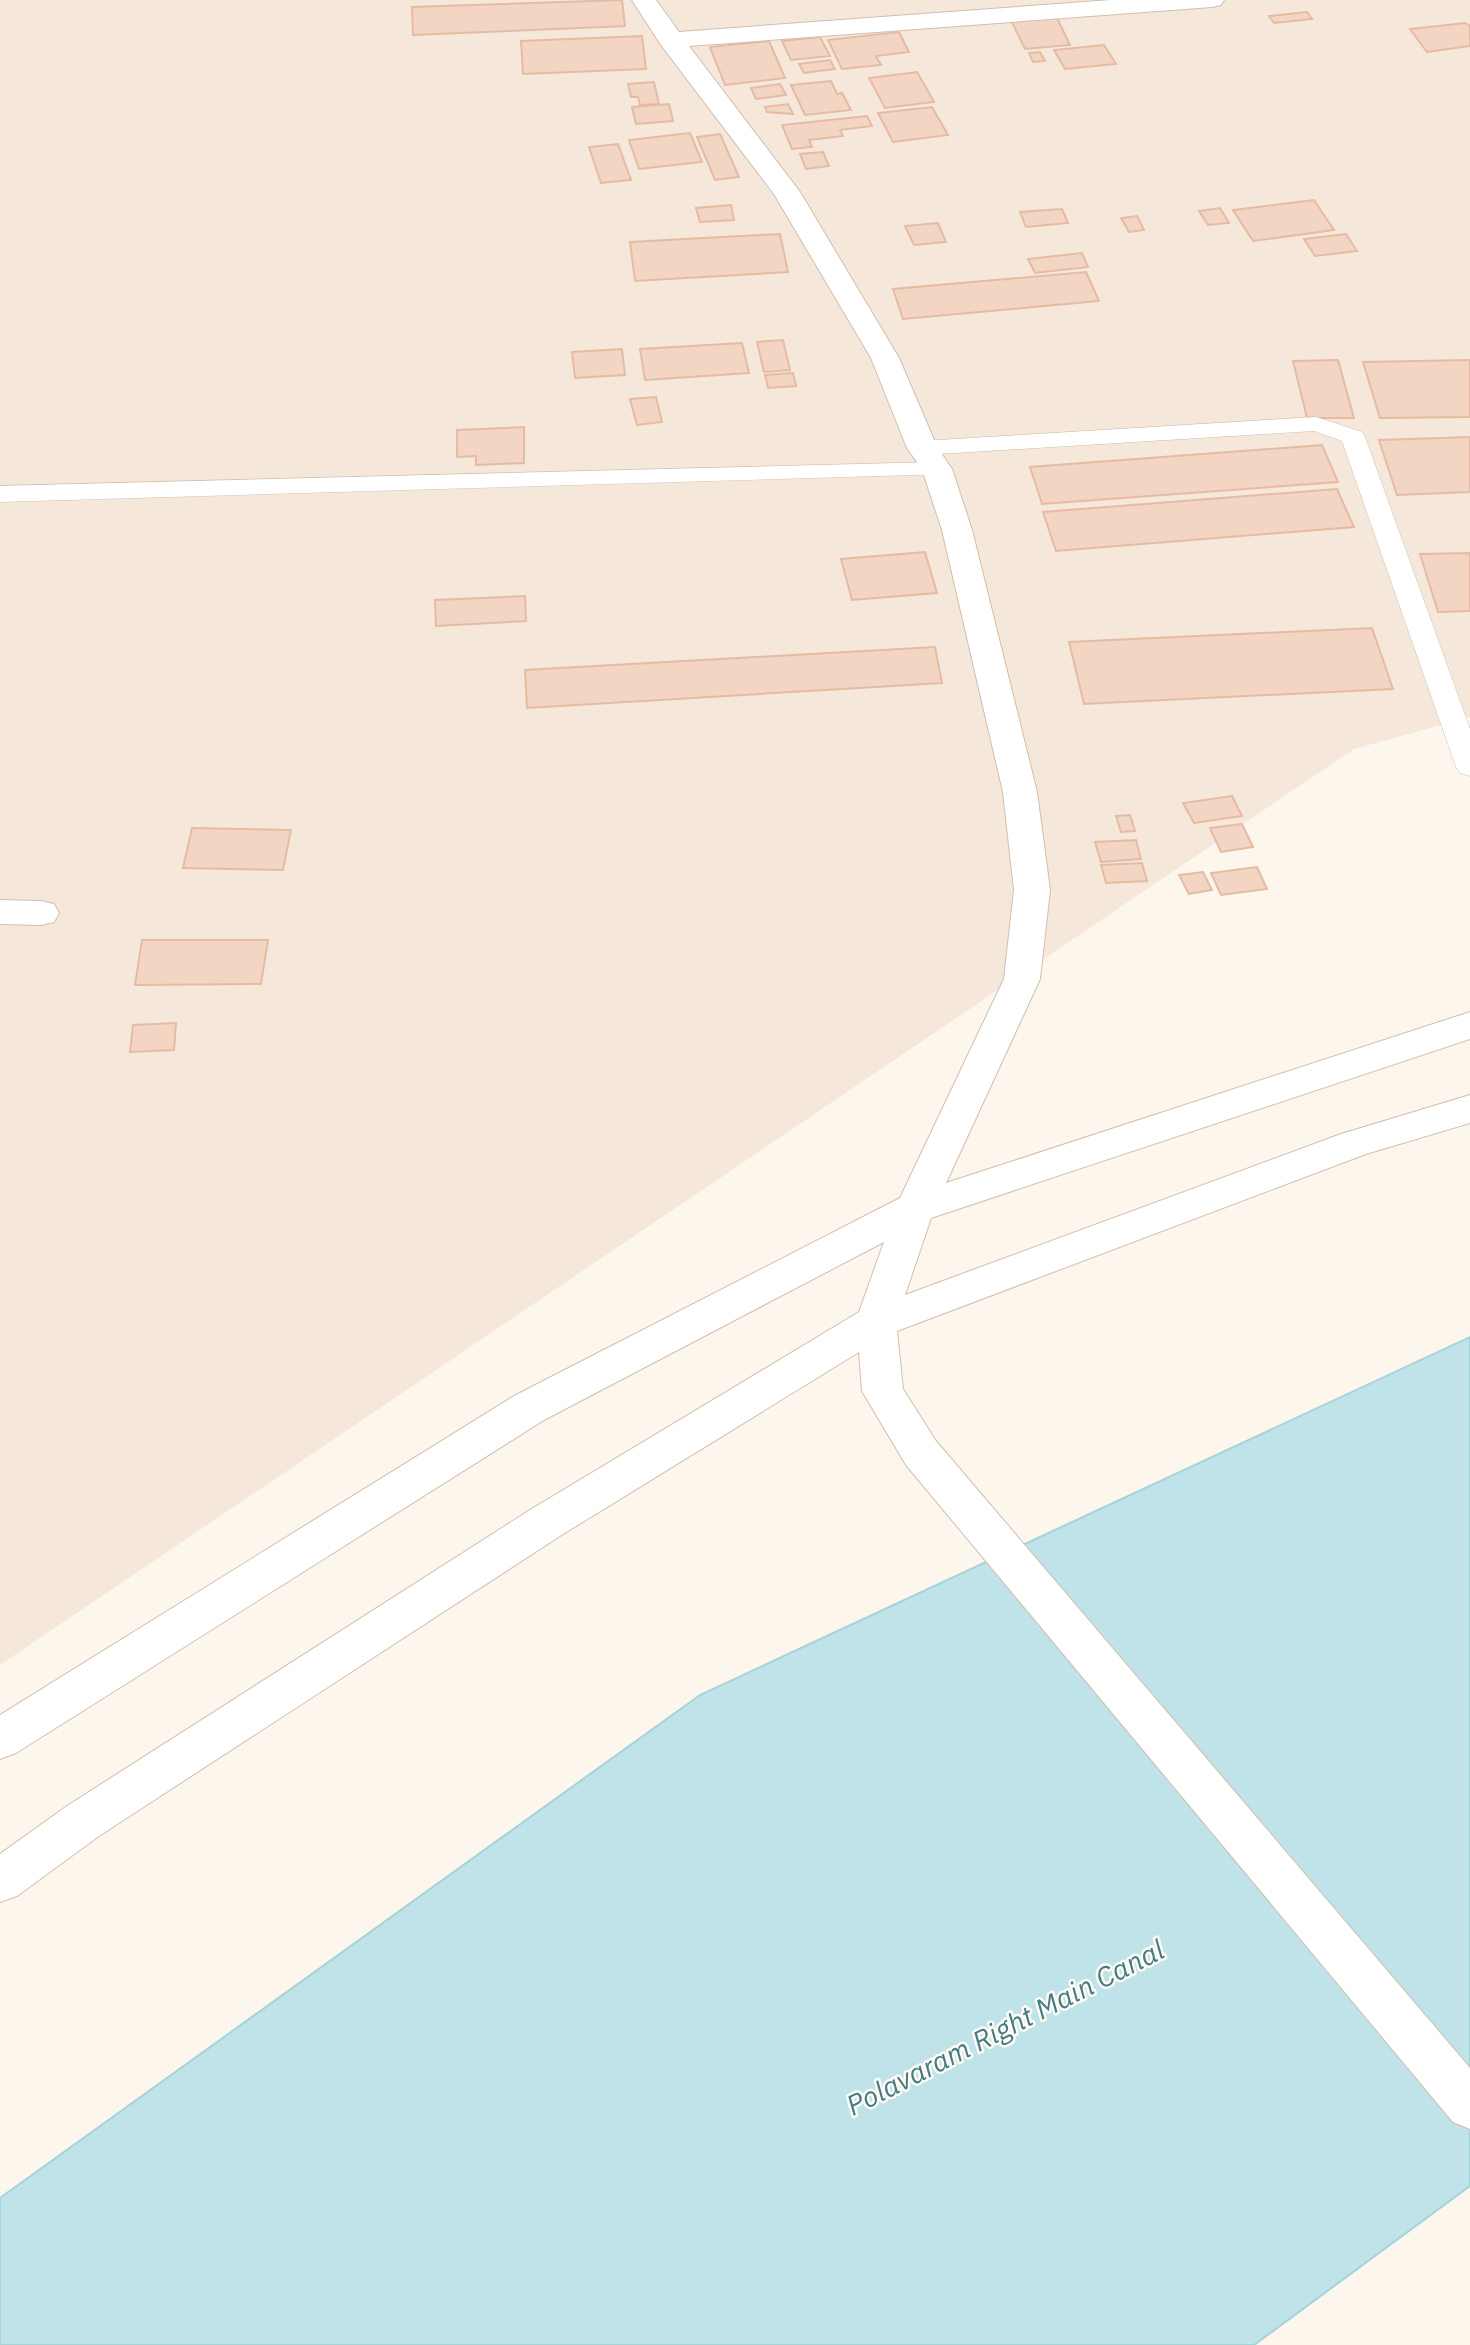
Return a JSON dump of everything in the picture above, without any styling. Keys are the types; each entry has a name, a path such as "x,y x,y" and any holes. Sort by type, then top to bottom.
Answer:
{"street":[{"path":"643,0 793,204 885,358 957,530 1020,792 1032,890 1022,979 915,1208 876,1322 883,1391 921,1453 1470,2105"},
{"path":"670,40 1212,0"},
{"path":"0,912 41,913"},
{"path":"0,1739 529,1408 915,1208 1470,1025"},
{"path":"0,1881 83,1821 545,1523 876,1322 1354,1144 1470,1109"}],"lane":[{"path":"0,494 929,458 1316,424 1353,437 1470,767"}],"shaded area":[{"path":"0,0 1470,0 1470,717 1354,749 0,1665"}],"water":[{"name":"Polavaram Right Main Canal","path":"1470,1337 1470,2186 1254,2345 0,2345 0,2198 700,1695"}],"building":[{"path":"622,0 625,26 413,35 412,7"},
{"path":"1307,12 1312,19 1274,23 1269,16"},
{"path":"1056,16 1070,45 1025,49 1011,20"},
{"path":"1465,23 1470,26 1470,46 1427,52 1410,29"},
{"path":"899,32 909,52 876,56 881,65 842,69 828,40"},
{"path":"642,36 646,69 523,74 521,41"},
{"path":"820,37 830,56 791,60 782,41"},
{"path":"769,41 785,78 725,85 710,47"},
{"path":"1104,45 1116,64 1065,69 1054,50"},
{"path":"1040,52 1045,61 1033,62 1029,53"},
{"path":"830,60 835,69 804,73 799,64"},
{"path":"917,72 934,102 885,108 869,78"},
{"path":"831,81 837,94 842,93 851,110 805,115 791,85"},
{"path":"654,82 659,104 640,105 638,97 631,97 628,84"},
{"path":"780,84 786,95 756,99 751,88"},
{"path":"669,104 673,121 636,124 632,107"},
{"path":"788,104 793,114 767,112 765,107"},
{"path":"932,107 948,135 893,142 878,113"},
{"path":"867,116 872,126 840,130 843,136 809,140 812,147 792,149 782,125"},
{"path":"690,133 702,162 639,169 629,140"},
{"path":"720,134 739,177 715,180 697,137"},
{"path":"618,144 631,180 601,183 589,147"},
{"path":"823,152 829,166 806,169 800,154"},
{"path":"1314,200 1334,230 1253,241 1233,210"},
{"path":"731,205 734,220 700,222 696,208"},
{"path":"1220,208 1229,223 1208,225 1199,211"},
{"path":"1062,209 1068,223 1026,227 1020,212"},
{"path":"1137,216 1144,230 1129,232 1121,218"},
{"path":"938,223 946,242 914,245 905,226"},
{"path":"780,234 788,272 635,281 630,242"},
{"path":"1346,234 1357,251 1315,256 1304,239"},
{"path":"1082,253 1088,267 1035,273 1028,259"},
{"path":"1086,272 1099,301 903,319 893,289"},
{"path":"783,340 790,370 764,372 757,342"},
{"path":"742,343 749,373 645,380 640,349"},
{"path":"622,349 625,375 575,378 572,352"},
{"path":"1338,360 1354,418 1307,418 1293,361"},
{"path":"1470,360 1470,417 1380,418 1363,362"},
{"path":"793,373 796,386 768,388 765,375"},
{"path":"656,397 662,422 637,425 630,399"},
{"path":"524,427 524,463 476,465 476,456 457,457 457,430"},
{"path":"1470,437 1470,492 1397,495 1379,440"},
{"path":"1322,445 1338,482 1042,504 1030,467"},
{"path":"1337,489 1354,527 1056,551 1043,512"},
{"path":"925,552 937,593 852,600 841,559"},
{"path":"1470,553 1470,611 1438,612 1420,554"},
{"path":"525,596 526,621 436,626 435,600"},
{"path":"1372,628 1393,689 1084,704 1069,642"},
{"path":"935,647 942,683 527,708 525,670"},
{"path":"1232,796 1242,816 1194,823 1183,803"},
{"path":"1130,815 1135,831 1121,832 1116,816"},
{"path":"1242,824 1253,847 1221,852 1210,828"},
{"path":"192,828 291,830 283,870 183,868"},
{"path":"1136,840 1141,859 1101,862 1095,842"},
{"path":"1142,863 1147,881 1106,883 1101,865"},
{"path":"1257,867 1267,889 1221,895 1211,873"},
{"path":"1203,872 1212,890 1189,894 1179,875"},
{"path":"142,940 268,940 261,984 135,985"},
{"path":"176,1023 174,1050 130,1052 133,1025"}]}
